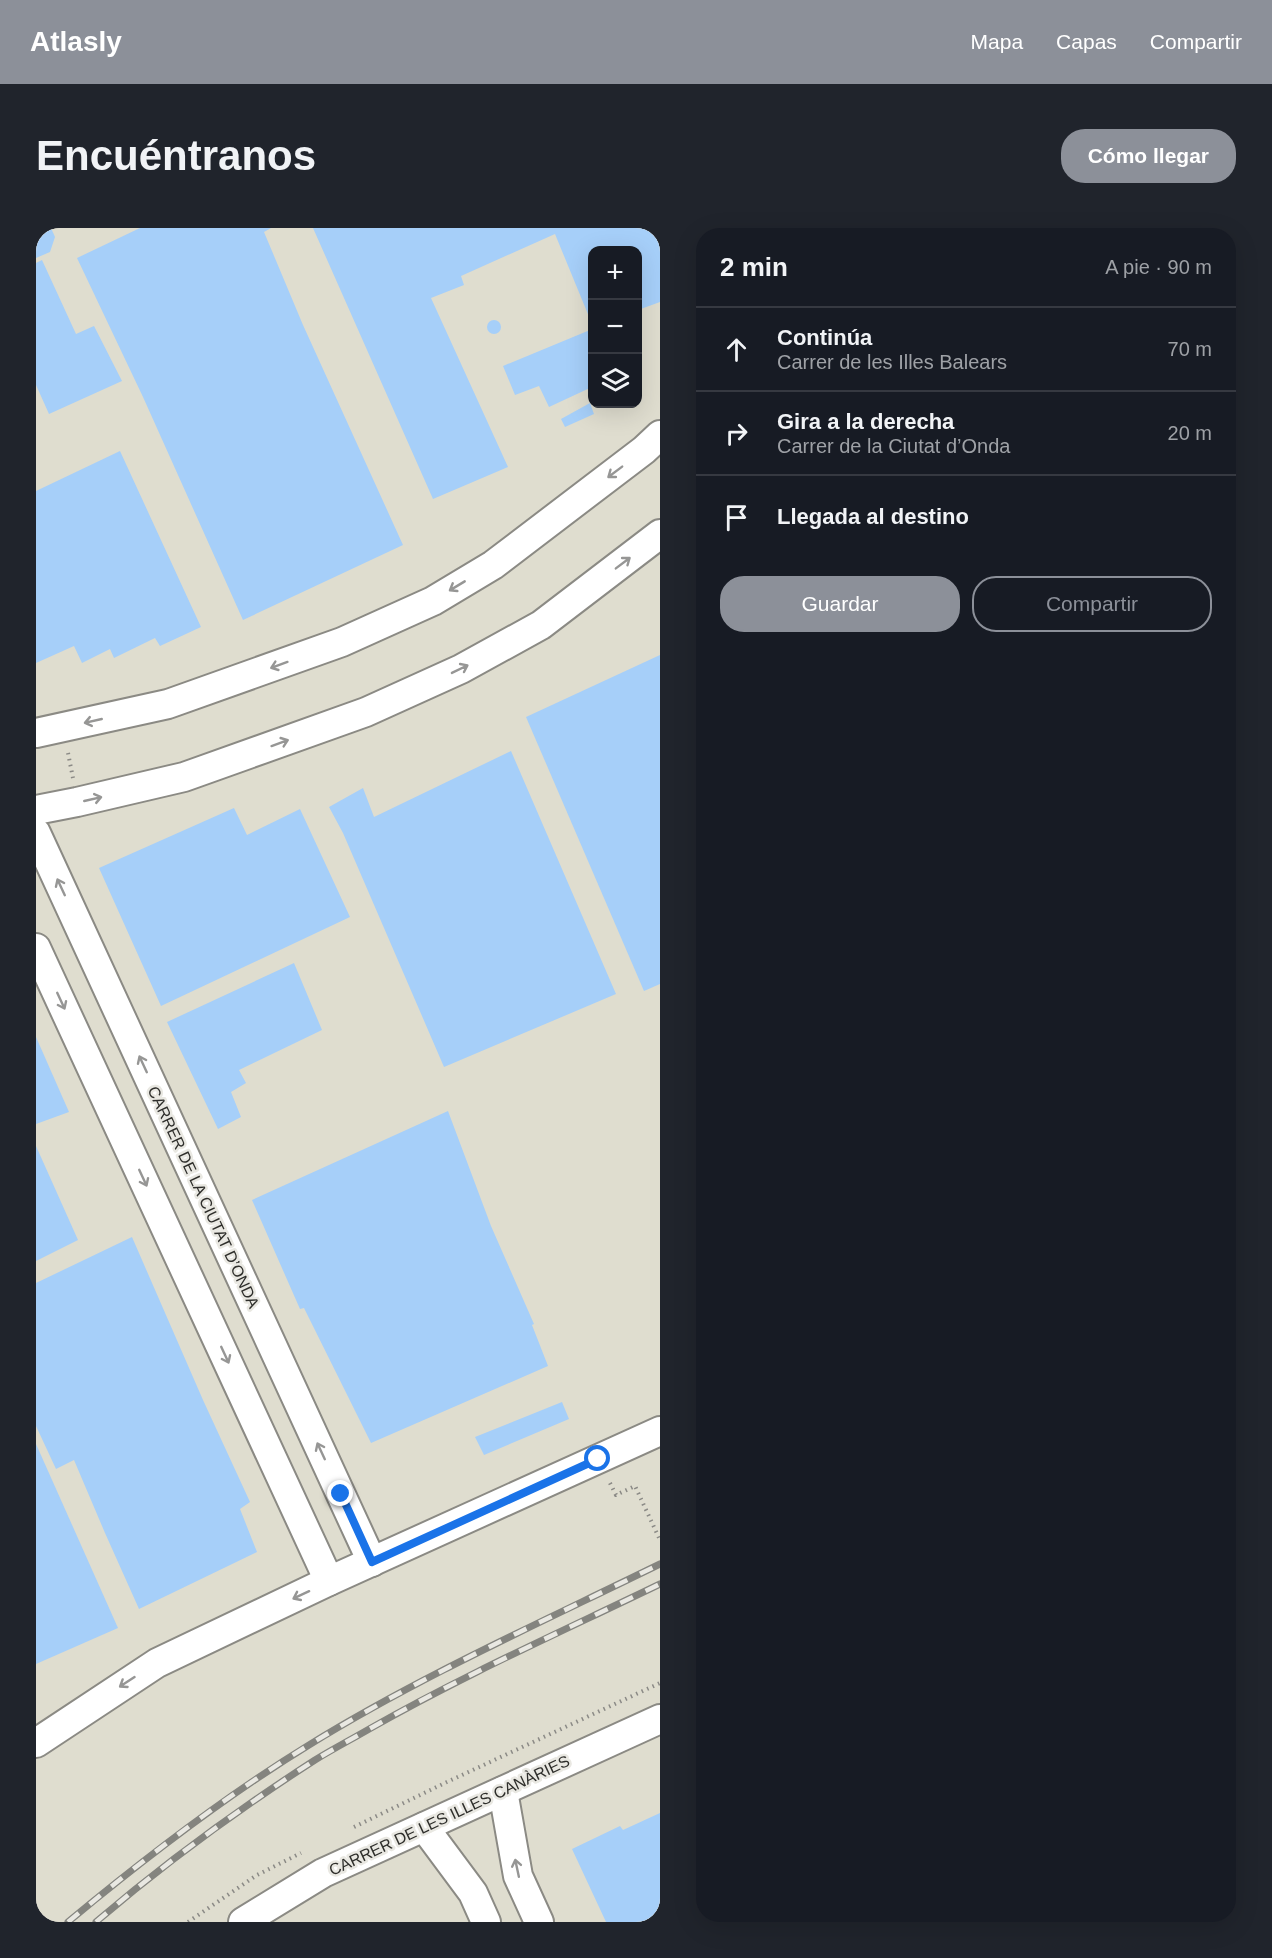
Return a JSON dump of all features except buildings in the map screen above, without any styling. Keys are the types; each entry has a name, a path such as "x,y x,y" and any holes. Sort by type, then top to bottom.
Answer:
{"street":[{"path":"36,733 168,704 342,642 433,601 493,565 644,450 660,435"},
{"path":"36,810 184,777 366,712 461,669 541,626 660,534"},
{"name":"CARRER DE LA CIUTAT D’ONDA","path":"36,833 372,1562"},
{"path":"36,948 329,1581"},
{"path":"36,1743 156,1663 329,1581 660,1431"},
{"name":"CARRER DE LES ILLES CANÀRIES","path":"243,1922 323,1873 660,1719"},
{"path":"503,1791 518,1876 539,1922"},
{"path":"423,1827 473,1893 486,1922"}],"path":[{"path":"64,728 77,802"},
{"path":"635,1486 660,1540"}],"shaded area":[{"path":"36,228 660,228 660,1922 36,1922"}],"railway":[{"path":"68,1922 186,1829 309,1745 438,1673 660,1564"},
{"path":"96,1922 203,1837 322,1756 442,1690 660,1584"}],"route":[{"path":"341,1494 372,1562 598,1459"}]}
